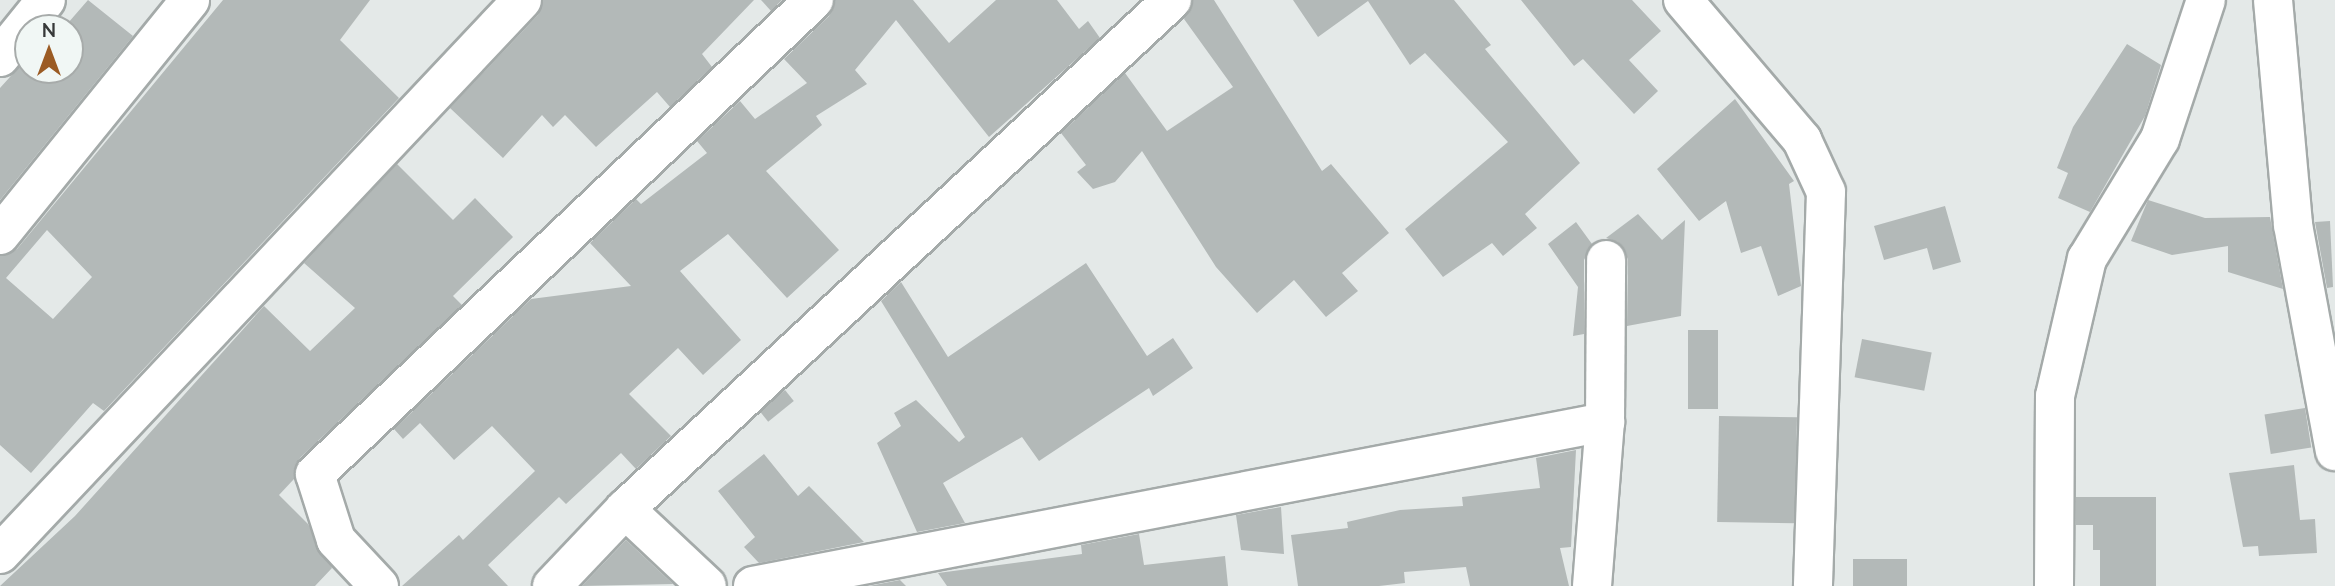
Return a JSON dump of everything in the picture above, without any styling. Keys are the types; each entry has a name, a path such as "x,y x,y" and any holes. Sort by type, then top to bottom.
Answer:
{"street":[{"path":"0,57 46,0"},
{"path":"0,235 190,0"},
{"path":"0,554 522,0"},
{"path":"379,586 336,540 314,474 814,0"},
{"path":"552,586 625,509 1172,0"},
{"path":"1684,0 1802,140 1826,192 1808,585"},
{"path":"2054,586 2055,396 2087,259 2160,139 2206,0"},
{"path":"2273,0 2293,225 2335,451"},
{"path":"1592,586 1605,422 1606,260"},
{"path":"753,586 1605,422"},
{"path":"625,509 707,586"}],"building":[{"path":"88,0 133,36 0,200 0,88 14,72 14,84 84,84 84,14 76,14"},
{"path":"223,0 370,0 340,40 399,98 104,411 93,403 31,473 0,445 0,256 17,249","holes":["47,230 92,277 53,319 6,278"]},
{"path":"543,0 754,0 702,54 712,67 670,107 657,92 596,147 565,115 553,127 542,115 503,158 450,108 538,15"},
{"path":"761,0 782,0 771,11"},
{"path":"835,0 913,0 949,43 996,0 1057,0 1079,29 1088,21 1100,38 989,137 896,20 855,70 867,84 816,116 822,125 766,171 839,250 787,298 728,234 680,271 741,340 703,375 678,348 629,394 671,436 636,469 621,453 566,504 559,497 488,565 508,586 402,586 459,535 463,540 535,471 492,426 454,460 420,423 403,439 394,429 531,299 631,286 590,243 636,199 641,204 707,153 697,141 740,101 755,119 807,83 784,59 829,16"},
{"path":"1193,0 1214,0 1322,171 1331,164 1389,233 1342,273 1358,291 1326,317 1294,280 1257,313 1216,267 1142,151 1115,182 1093,189 1077,172 1086,165 1061,133 1125,73 1167,131 1233,87 1184,19"},
{"path":"1293,0 1454,0 1491,45 1485,49 1580,163 1525,214 1537,228 1503,256 1492,243 1443,277 1405,229 1508,142 1425,53 1410,65 1368,1 1318,37"},
{"path":"1521,0 1632,0 1661,31 1629,60 1658,91 1634,114 1583,59 1574,66"},
{"path":"2127,44 2161,65 2145,116 2090,212 2058,198 2068,173 2057,168 2073,127"},
{"path":"1735,99 1794,181 1789,184 1801,286 1778,296 1761,246 1741,253 1726,201 1699,221 1657,169"},
{"path":"397,164 453,220 475,198 513,237 453,296 462,305 300,458 294,479 279,495 308,524 332,568 315,586 0,586 75,516 264,306 310,351 355,308 304,263"},
{"path":"2148,200 2205,218 2270,217 2283,289 2228,272 2228,246 2172,255 2131,241"},
{"path":"1945,206 1961,262 1933,270 1927,248 1884,260 1874,226"},
{"path":"1638,214 1662,240 1685,220 1681,316 1627,326 1628,259 1618,242 1606,238"},
{"path":"2330,221 2333,287 2327,288 2315,222"},
{"path":"1576,222 1592,244 1584,260 1584,334 1573,336 1578,287 1548,244"},
{"path":"1086,263 1147,356 1173,338 1193,368 1153,396 1149,388 1039,461 1022,437 943,483 965,523 917,532 877,443 901,426 894,413 916,400 959,442 965,437 881,301 901,282 948,357"},
{"path":"1688,330 1718,330 1718,409 1688,409"},
{"path":"1862,339 1932,353 1924,391 1855,377"},
{"path":"785,390 794,401 768,422 759,411"},
{"path":"2305,408 2311,448 2271,454 2265,414"},
{"path":"1719,416 1797,417 1795,523 1717,522"},
{"path":"1576,450 1571,547 1560,548 1569,586 1470,586 1466,567 1404,572 1405,583 1379,586 1298,586 1291,535 1348,528 1347,522 1400,510 1463,506 1462,497 1540,488 1536,458"},
{"path":"764,454 798,496 809,486 864,542 759,563 744,547 755,537 718,491"},
{"path":"2294,465 2300,520 2315,519 2317,553 2259,556 2258,546 2243,547 2229,473"},
{"path":"2076,497 2156,497 2156,586 2100,586 2100,550 2093,550 2093,525 2076,525"},
{"path":"1281,507 1284,554 1241,550 1236,515"},
{"path":"1139,534 1144,565 1225,556 1228,586 947,586 938,573 1082,554 1081,545"},
{"path":"626,540 673,584 582,586"},
{"path":"1853,559 1907,559 1907,586 1853,586"},
{"path":"900,580 906,586 869,586"}]}
